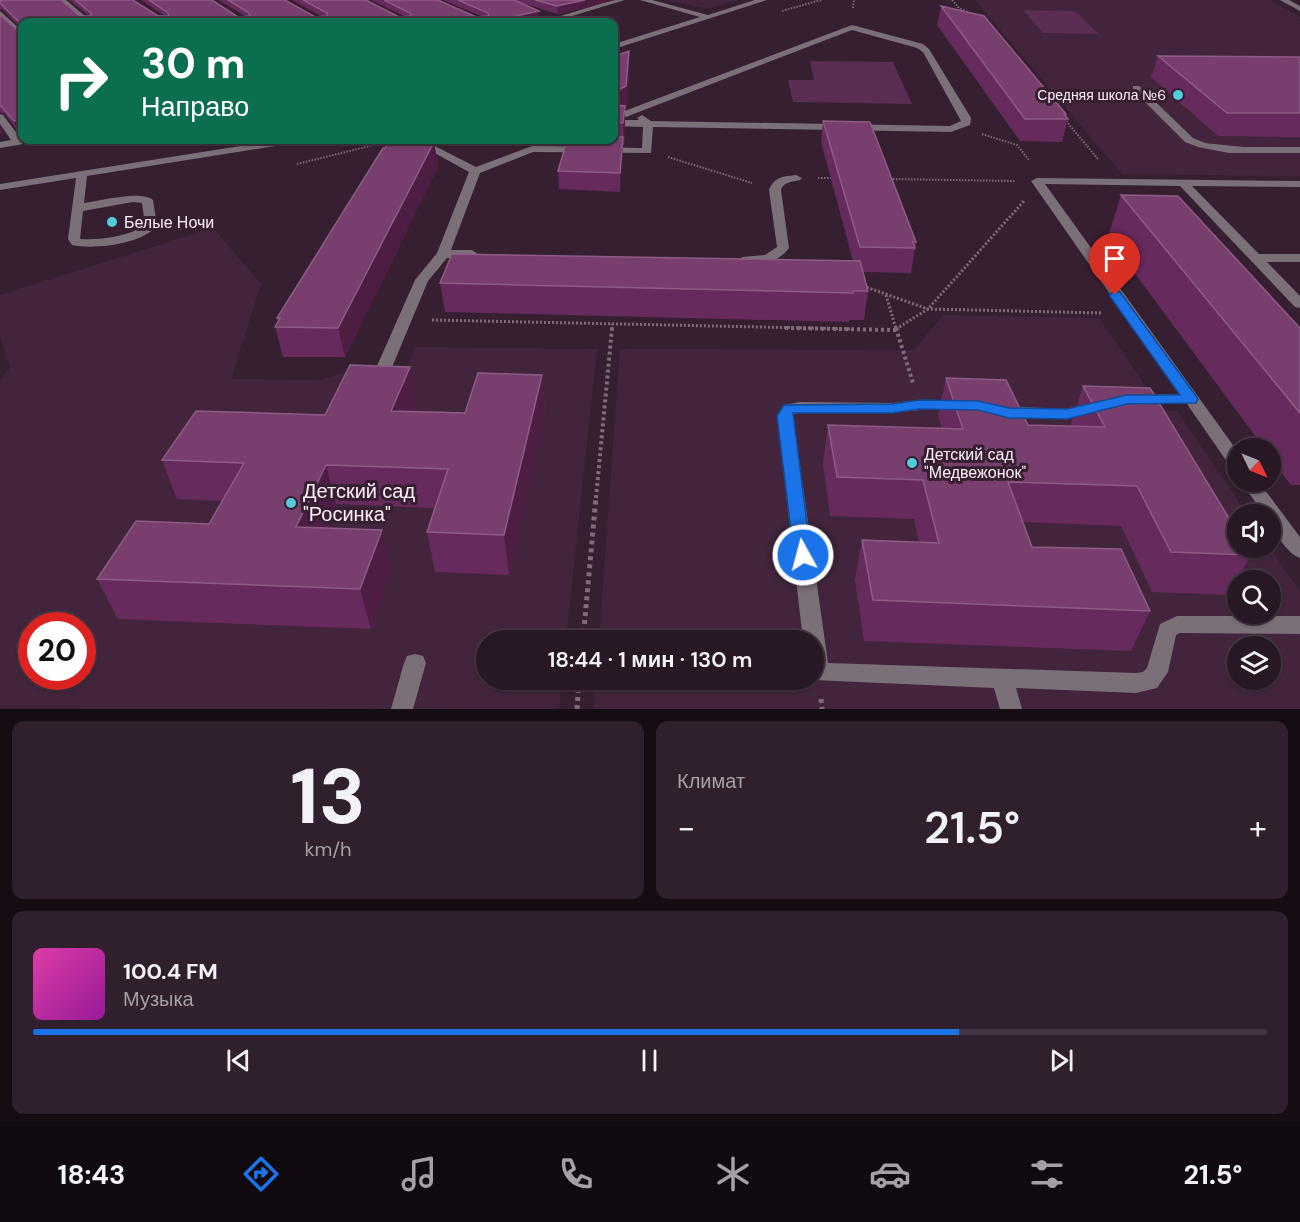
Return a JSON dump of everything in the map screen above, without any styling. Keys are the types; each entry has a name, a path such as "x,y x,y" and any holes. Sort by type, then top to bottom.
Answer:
{"street":[{"path":"62,0 83,18"},
{"path":"586,0 601,5"},
{"path":"563,18 621,0"},
{"path":"644,0 709,17"},
{"path":"618,46 762,0"},
{"path":"1284,0 1299,8"},
{"path":"690,12 710,6"},
{"path":"537,12 552,18"},
{"path":"0,13 18,31"},
{"path":"618,117 852,27 912,43 926,51 966,118 966,123 951,129 618,123"},
{"path":"1136,88 1189,140 1198,144 1219,150 1300,150"},
{"path":"633,111 648,123"},
{"path":"0,117 18,142 0,145"},
{"path":"532,149 647,151 648,123"},
{"path":"0,187 269,144"},
{"path":"424,144 475,171"},
{"path":"376,386 422,280 443,254 475,171 546,144"},
{"path":"78,208 133,199 147,200 151,226 136,235 81,243 74,239 82,174"},
{"path":"729,259 765,260 778,255 783,248 775,190 777,184 785,179 796,178"},
{"path":"1041,181 1300,184"},
{"path":"1041,181 1129,314 1227,450"},
{"path":"1183,183 1300,304"},
{"path":"443,254 491,255"},
{"path":"1255,258 1300,258"},
{"path":"1190,399 1115,402 1067,414 1009,413 983,407 920,405 892,408 800,407 789,409 785,416 818,672 1136,683 1149,681 1156,672 1167,630 1177,624 1300,625"},
{"path":"1257,492 1300,551"},
{"path":"402,709 416,663"},
{"path":"1002,678 1011,709"}],"path":[{"path":"952,0 959,8 975,14 982,23"},
{"path":"1065,120 1118,182"},
{"path":"959,127 1017,145 1041,181"},
{"path":"647,151 775,190"},
{"path":"796,178 842,178"},
{"path":"876,179 1041,181"},
{"path":"404,320 895,330 928,309 1024,201"},
{"path":"853,283 928,309 1129,314"},
{"path":"886,295 920,405"},
{"path":"584,630 612,324"},
{"path":"577,709 578,690"}],"shaded area":[{"path":"663,0 738,0 708,9"},
{"name":"Средняя школа №6","path":"975,0 1270,0 1300,17 1300,176 1122,174"},
{"path":"1023,10 1075,11 1099,34 1043,33"},
{"path":"810,61 893,62 912,104 793,102 788,80 814,80"},
{"name":"Детский сад \"Росинка\"","path":"213,228 261,284 231,379 320,380 342,373 404,374 415,347 597,349 567,630 476,630 476,690 561,690 559,709 0,708 0,380 10,368 0,337 0,295"},
{"name":"Детский сад \"Медвежонок\"","path":"943,315 1099,318 1162,410 1177,411 1227,485 1227,492 1232,492 1240,504 1227,504 1227,558 1277,558 1300,592 1300,709 594,709 595,690 824,690 824,630 600,630 620,349 914,350"}],"building":[{"path":"0,0 61,0 80,16 91,16 91,13 75,0 133,0 158,16 169,16 149,0 212,0 238,17 250,16 249,13 228,0 285,0 315,17 327,16 327,13 303,0 366,0 399,17 411,16 410,13 384,0 438,0 476,17 489,16 488,13 458,0 514,0 539,11 507,18 18,18 18,21 0,3"},
{"path":"535,0 585,0 557,6"},
{"path":"941,6 984,16 1068,119 1025,119"},
{"path":"0,15 18,31 18,120 14,121 0,105"},
{"path":"629,51 626,86 618,90 618,55"},
{"path":"1158,56 1300,57 1300,113 1227,113"},
{"path":"618,105 625,106 623,123 618,122"},
{"path":"823,121 870,122 916,242 913,242 915,248 860,247"},
{"path":"618,137 623,137 620,173 558,171 566,144 618,144"},
{"path":"387,144 433,144 338,328 275,327 280,318 277,318"},
{"path":"1121,195 1178,196 1300,328 1300,413"},
{"path":"452,254 860,261 868,291 853,291 853,293 440,283"},
{"path":"350,365 410,367 391,411 465,413 478,373 542,375 504,535 427,532 448,469 326,465 296,527 382,530 360,589 97,579 136,521 209,524 244,463 162,460 196,411 325,415"},
{"path":"946,378 1006,380 1028,425 1105,427 1083,386 1150,388 1227,515 1227,554 1171,552 1137,486 1008,482 1032,547 1121,549 1150,611 873,600 862,540 939,543 923,480 837,477 828,425 963,429"}],"place":[{"name":"Средняя школа №6","path":"1178,95"},
{"name":"Белые Ночи","path":"112,222"},
{"name":"Детский сад \"Медвежонок\"","path":"912,463"},
{"name":"Детский сад \"Росинка\"","path":"291,503"}],"route":[{"path":"803,555 785,416 789,409 978,405 1009,413 1067,414 1127,400 1190,399 1115,295"}]}
